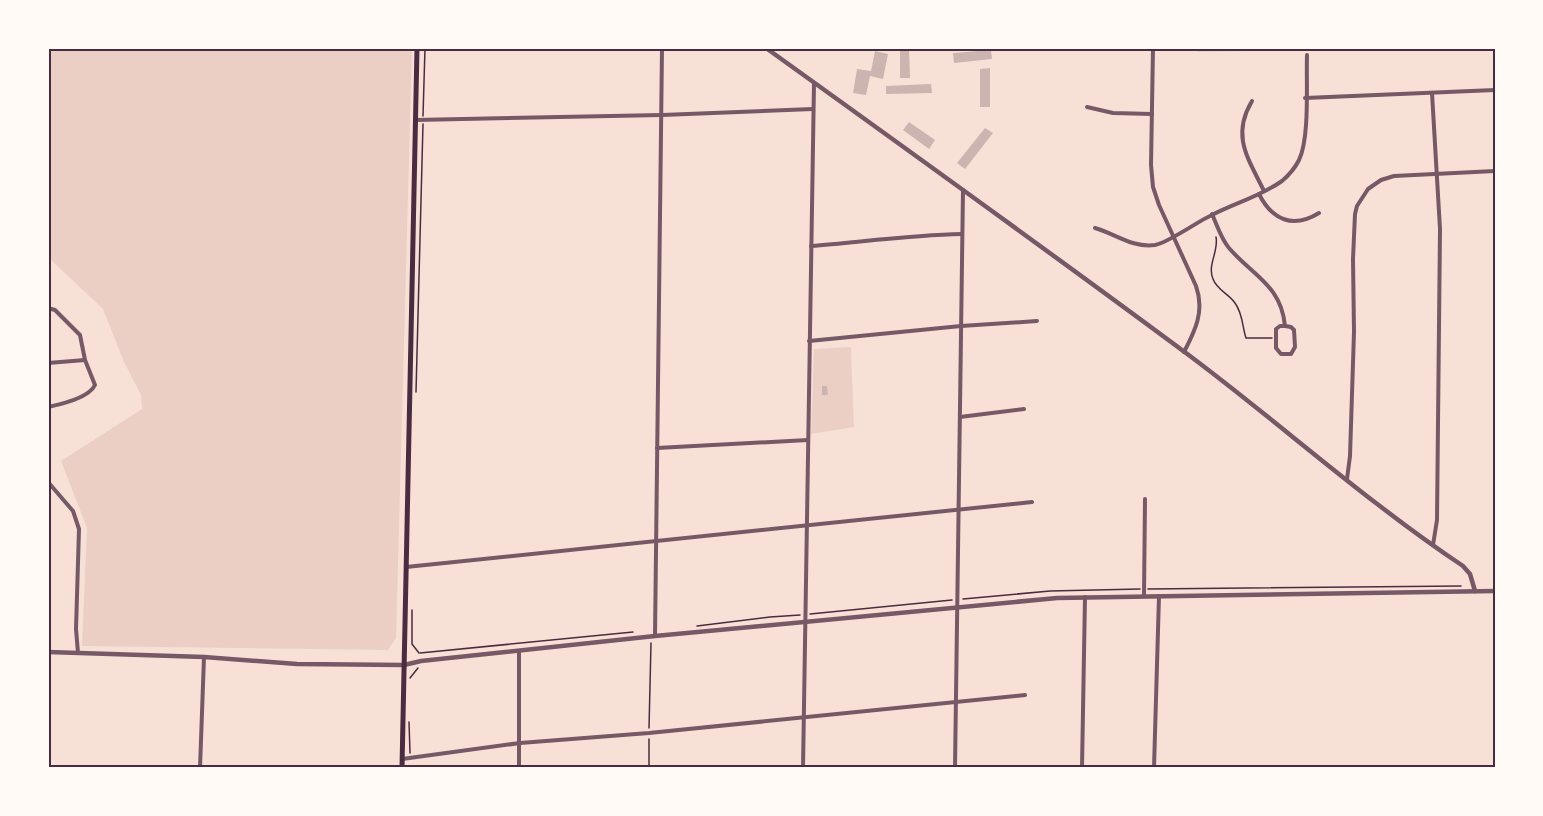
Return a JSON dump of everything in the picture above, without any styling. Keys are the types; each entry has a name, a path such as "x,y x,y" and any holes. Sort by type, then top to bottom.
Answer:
{"main road":[{"path":"402,768 417,48"}],"street":[{"path":"655,636 663,48"},
{"path":"766,48 1184,352 1468,570 1475,591"},
{"path":"1153,48 1151,165 1153,187 1158,205 1199,297 1198,323 1184,352"},
{"path":"1095,228 1122,240 1141,245 1161,243 1212,214 1259,194 1288,175 1300,158 1304,143 1307,55"},
{"path":"803,768 814,83"},
{"path":"1305,98 1495,90"},
{"path":"1432,93 1440,246 1438,497 1437,528 1433,545"},
{"path":"1252,101 1243,116 1241,134 1246,154 1264,191"},
{"path":"1087,107 1113,113 1152,114"},
{"path":"416,120 662,115 813,109"},
{"path":"1347,479 1350,456 1354,332 1353,248 1357,206 1368,189 1380,180 1394,176 1495,171"},
{"path":"955,768 963,190"},
{"path":"1259,194 1270,211 1284,219 1304,220 1319,213"},
{"path":"1212,214 1228,246 1275,294 1284,314 1285,326"},
{"path":"811,246 916,235 962,234"},
{"path":"48,308 55,310 79,333 85,360 95,385 90,392 48,407"},
{"path":"809,341 1037,321"},
{"path":"1285,326 1291,327 1295,332 1295,347 1293,352 1278,353 1275,338 1278,328 1285,326"},
{"path":"48,363 85,360"},
{"path":"960,417 1024,409"},
{"path":"657,448 807,440"},
{"path":"48,482 73,511 79,529 76,629 78,653"},
{"path":"1144,596 1145,499"},
{"path":"405,567 1032,502"},
{"path":"48,652 204,657 297,664 404,665 421,661 655,636 1085,597 1495,591"},
{"path":"1154,768 1159,596"},
{"path":"1082,768 1085,597"},
{"path":"519,652 519,768"},
{"path":"200,768 204,657"},
{"path":"402,759 520,743 649,733 1025,695"}],"path":[{"path":"416,396 425,48"},
{"path":"1242,48 1291,48"},
{"path":"1215,235 1217,244 1211,268 1212,278 1219,288 1233,299 1239,310 1246,338 1275,338"},
{"path":"1150,589 1462,586"},
{"path":"964,599 1050,591 1140,589"},
{"path":"811,614 952,600"},
{"path":"409,683 421,661 420,653 412,644 411,604"},
{"path":"691,626 770,616 801,615"},
{"path":"420,653 637,632"},
{"path":"649,638 651,644 649,768"},
{"path":"409,714 410,758"}],"shaded area":[{"path":"48,48 412,48 396,638 388,650 82,646 87,528 61,461 142,409 141,395 124,362 103,309 48,257"},
{"path":"1197,48 1432,48 1197,52"},
{"path":"851,347 854,427 811,434 814,349"}],"building":[{"path":"900,48 909,48 910,78 900,78"},
{"path":"991,50 992,59 954,63 953,53"},
{"path":"875,51 888,54 883,79 870,76 866,95 853,93 857,69 871,71"},
{"path":"990,68 990,107 980,107 980,69"},
{"path":"931,84 932,93 886,94 886,86"},
{"path":"909,122 935,140 929,149 903,130"},
{"path":"985,128 993,133 965,169 957,163"},
{"path":"822,386 827,386 828,395 822,395"}]}
